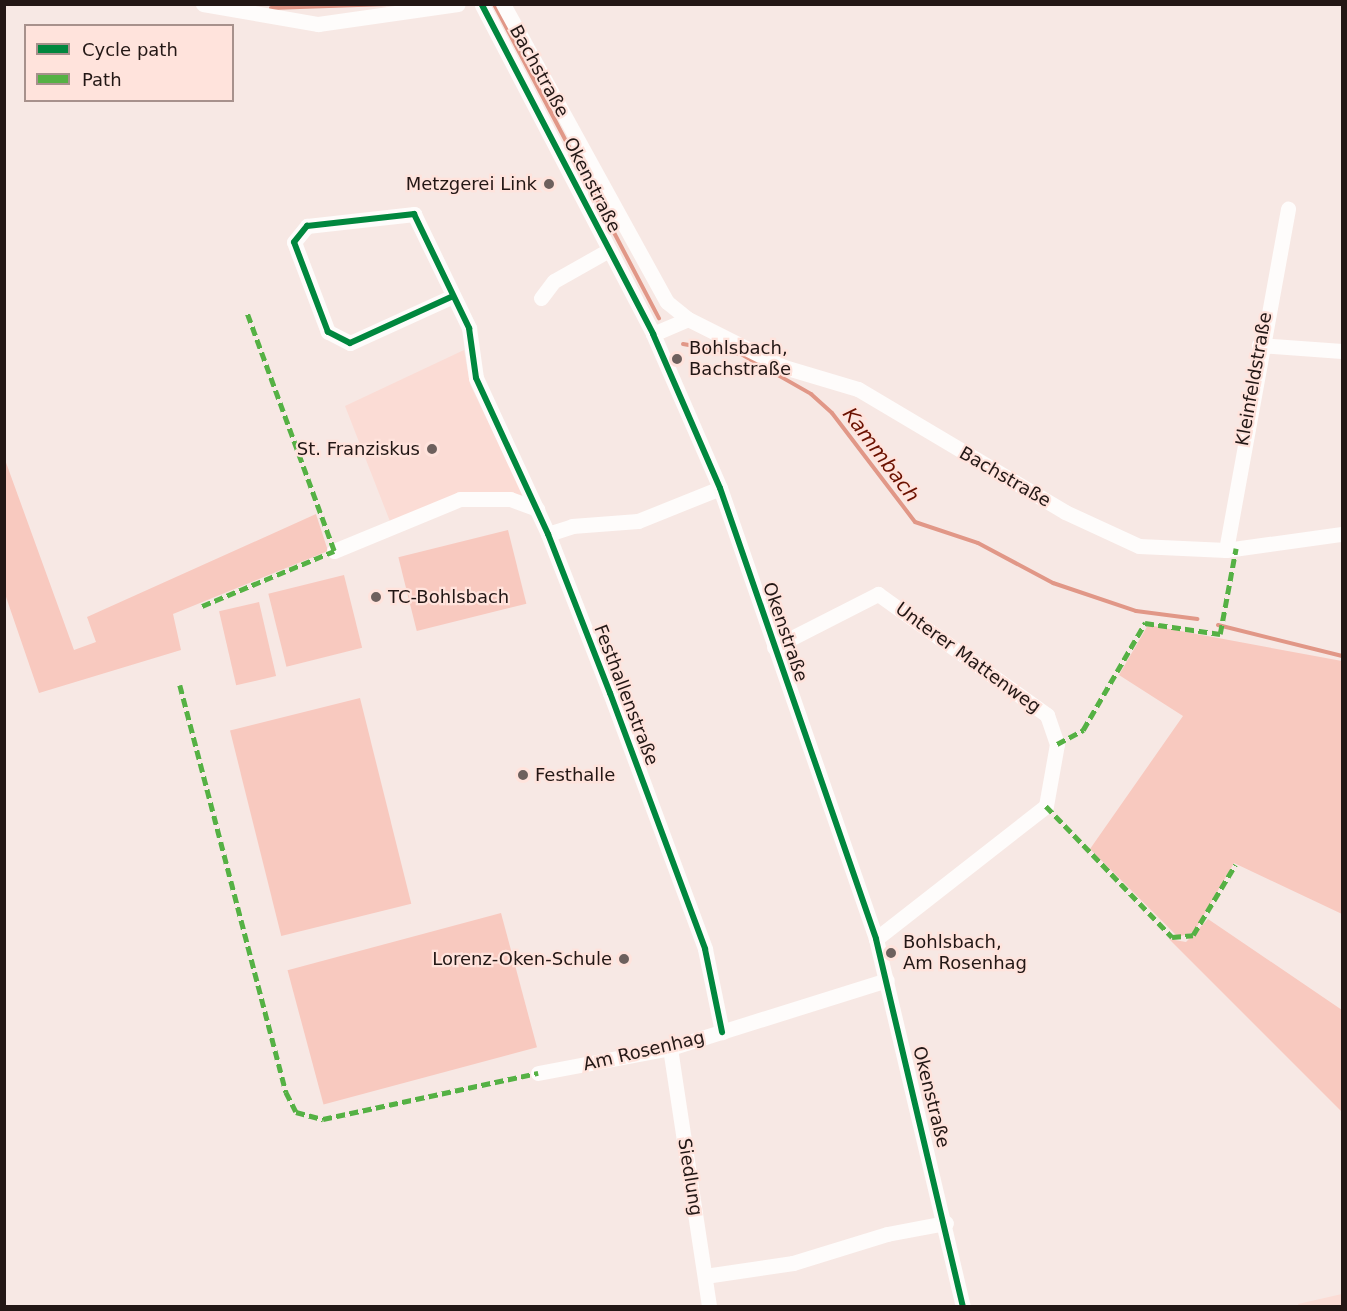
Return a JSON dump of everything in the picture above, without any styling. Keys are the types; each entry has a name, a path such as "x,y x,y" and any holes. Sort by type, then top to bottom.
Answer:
{"street":[{"path":"203,4 318,24 458,4"},
{"name":"Bachstraße","path":"503,4 667,302 688,319 783,367 858,389 1065,512 1139,546 1226,550 1342,534"},
{"name":"Okenstraße","path":"482,5 653,334 720,488 876,939 946,1223 963,1306"},
{"name":"Kleinfeldstraße","path":"1226,550 1259,345 1287,209"},
{"name":"Festhallenstraße","path":"451,297 350,343 328,332 294,242 307,226 414,214 451,297 469,328 476,378 548,534 705,949 722,1032"},
{"path":"541,298 554,281 609,250"},
{"path":"653,334 688,319"},
{"path":"1259,345 1342,351"},
{"path":"548,534 572,526 638,521 720,488"},
{"path":"334,551 460,499 510,499 537,509"},
{"name":"Unterer Mattenweg","path":"774,647 878,594 1047,715 1057,744 1046,806 876,939"},
{"name":"Am Rosenhag","path":"538,1073 670,1048 887,980"},
{"name":"Siedlung","path":"670,1048 709,1306"},
{"path":"705,1276 793,1263 887,1234 946,1223"}],"shaded area":[{"name":"St. Franziskus","path":"464,350 470,384 524,497 490,492 391,524 345,406"},
{"path":"4,457 74,650 96,642 87,617 316,514 328,551 173,614 181,650 39,693 5,594"},
{"path":"508,530 526,604 417,631 398,557"},
{"path":"344,575 362,648 286,667 268,594"},
{"path":"259,602 276,676 236,685 219,611"},
{"path":"1148,625 1342,661 1342,914 1234,863 1194,932 1178,937 1090,849 1183,716 1119,675"},
{"path":"360,698 411,904 281,936 230,730"},
{"path":"501,913 537,1047 324,1104 288,970"},
{"path":"1208,919 1342,1010 1342,1112 1169,939 1186,942"},
{"path":"1342,1294 1342,1306 1299,1306 1298,1304"}],"waterway":[{"name":"Kammbach","path":"271,8 387,4"},
{"name":"Kammbach","path":"494,4 659,318"},
{"name":"Kammbach","path":"683,344 741,354 811,394 832,413 915,522 978,543 1053,583 1136,611 1197,619"},
{"name":"Kammbach","path":"1218,625 1342,656"}],"marked path":[{"path":"202,606 334,551 247,313"},
{"path":"1057,744 1083,730 1145,623 1220,634 1236,548"},
{"path":"180,685 286,1092 296,1112 323,1119 538,1073"},
{"path":"1046,806 1172,937 1193,935 1235,865"}],"cycle path":[{"path":"482,5 653,334 720,488 876,939 963,1306"},
{"path":"451,297 350,343 328,332 294,242 307,226 414,214 469,328 476,378 548,534 610,693 705,949 722,1032"}],"place":[{"name":"Metzgerei Link","path":"549,184"},
{"name":"Bohlsbach, Bachstraße","path":"677,359"},
{"name":"St. Franziskus","path":"432,449"},
{"name":"TC-Bohlsbach","path":"376,597"},
{"name":"Festhalle","path":"523,775"},
{"name":"Bohlsbach, Am Rosenhag","path":"891,953"},
{"name":"Lorenz-Oken-Schule","path":"624,959"}]}
